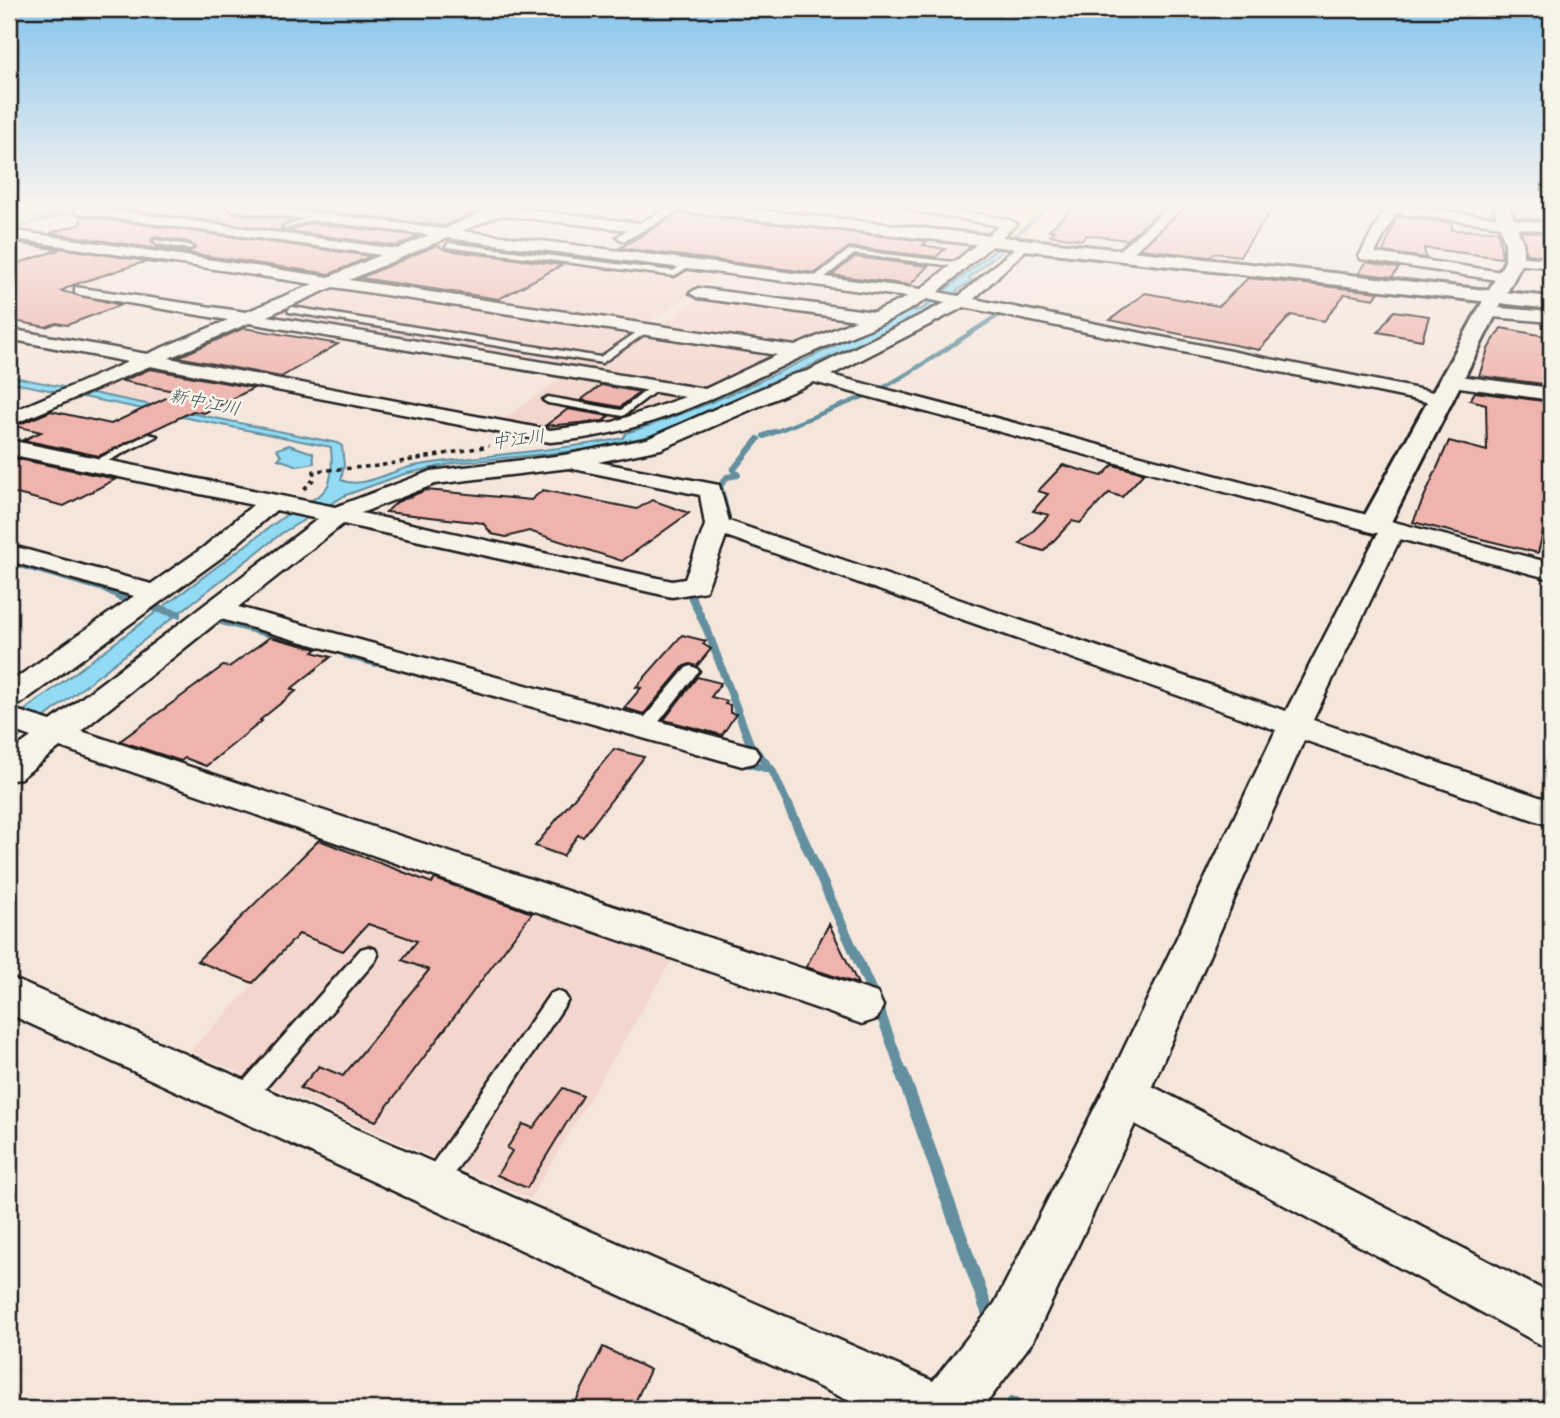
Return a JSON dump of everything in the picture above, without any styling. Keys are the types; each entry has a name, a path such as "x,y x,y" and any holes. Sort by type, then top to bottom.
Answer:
{"main road":[{"path":"1251,272 1491,304 1551,303"},
{"path":"1384,526 1446,390 1506,272"}],"street":[{"path":"264,272 797,352"},
{"path":"9,421 354,272"},
{"path":"729,272 692,297 878,318"},
{"path":"750,272 923,294 1446,390 1551,394"},
{"path":"514,443 554,452 582,436 641,422 900,309 952,272"},
{"path":"9,770 215,609 328,515 431,478 554,452 653,443 758,400 799,379 814,376 960,301 992,272"},
{"path":"81,290 707,395"},
{"path":"1491,304 1551,317"},
{"path":"646,330 667,315"},
{"path":"9,334 149,360 711,489 717,525 696,584 672,589 9,447"},
{"path":"814,376 1551,571"},
{"path":"9,697 279,504"},
{"path":"717,525 1551,814"},
{"path":"947,1409 1014,1322 1125,1095 1384,526"},
{"path":"9,553 155,593"},
{"path":"215,609 742,755"},
{"path":"9,718 862,1006"},
{"path":"9,995 931,1409"},
{"path":"1125,1095 1551,1323"}],"lane":[{"path":"659,272 677,272"},
{"path":"816,280 826,272"},
{"path":"292,310 602,360 646,330"},
{"path":"548,400 623,413 656,387"},
{"path":"94,464 152,436"},
{"path":"645,728 691,671"},
{"path":"242,1099 368,955"},
{"path":"432,1184 557,1000"}],"path":[{"path":"329,470 346,468"}],"shaded area":[{"path":"9,272 119,272 9,310"},
{"path":"363,272 718,272 720,275 645,325 345,280"},
{"path":"784,272 942,272 918,289"},
{"path":"334,286 778,355 764,364 700,390 262,318"},
{"path":"699,298 860,319 820,339 793,347 657,328"},
{"path":"147,365 261,386 204,415 83,391"},
{"path":"565,376 674,394 683,398 619,423 563,434 497,423"},
{"path":"378,854 675,955 530,1199 190,1051"}],"water":[{"path":"968,272 976,272 969,278 972,281 956,291 958,293 925,311 927,313 660,434 583,450 455,463 404,474 346,495 282,533 9,745 9,722 286,515 318,496 329,484 332,463 331,447 9,382 9,376 337,443 342,446 344,466 341,480 358,483 414,466 623,438 626,433 733,393 907,312 922,309"},
{"path":"289,445 313,453 314,463 298,466 278,459 281,456 277,449"}],"building":[{"path":"9,272 113,272 61,291 121,305 67,325 56,323 46,327 9,320"},
{"path":"374,272 549,272 499,299 360,278"},
{"path":"836,272 922,272 910,285 832,275"},
{"path":"1360,272 1396,272 1392,277"},
{"path":"1248,278 1379,292 1374,299 1345,294 1324,321 1291,315 1259,350 1110,320 1145,293 1219,306"},
{"path":"1394,311 1429,316 1422,340 1378,332"},
{"path":"244,328 338,344 281,377 178,357"},
{"path":"1501,328 1551,337 1551,385 1479,376 1488,349"},
{"path":"150,369 254,388 204,413 193,411 99,456 23,440 41,432 15,426 51,411 111,424 179,392 122,381"},
{"path":"601,385 640,392 620,407 581,400"},
{"path":"1475,392 1551,402 1551,499 1538,553 1413,522 1449,441 1487,451 1486,404 1470,400"},
{"path":"568,409 609,416 603,421 545,426"},
{"path":"9,457 116,479 64,506 9,492"},
{"path":"1063,465 1102,476 1113,465 1144,473 1122,497 1109,493 1080,523 1072,521 1044,551 1020,544 1049,515 1033,511 1048,494 1038,491"},
{"path":"426,490 531,500 543,490 637,509 652,500 689,513 622,561 529,531 506,537 492,534 483,523 386,512 397,502"},
{"path":"682,635 706,641 703,644 711,649 697,666 684,666 644,714 624,708 641,688 636,687"},
{"path":"270,637 317,649 313,652 331,657 291,689 296,691 260,720 262,721 206,766 185,758 181,761 120,741 223,666 229,667"},
{"path":"697,677 721,683 711,697 727,701 725,704 730,705 730,713 736,714 722,735 664,720"},
{"path":"614,749 644,757 583,837 578,835 563,856 535,846"},
{"path":"319,840 432,883 435,879 532,913 376,1121 300,1088 319,1066 343,1076 429,970 402,960 417,941 368,924 343,951 299,934 253,983 197,961"},
{"path":"829,924 858,984 806,967"},
{"path":"563,1088 583,1096 527,1188 497,1175 512,1151 507,1148 523,1124 533,1128"},
{"path":"603,1347 650,1370 632,1409 572,1409"}],"waterway":[{"path":"877,391 1002,313"},
{"path":"770,434 865,396"},
{"path":"764,436 774,432"},
{"path":"728,517 720,486 727,477 738,475 733,470 758,439"},
{"path":"9,562 104,589 121,597"},
{"path":"118,596 125,599"},
{"path":"691,596 708,632 750,744 772,770"},
{"name":"中江川","path":"152,607 178,614"},
{"path":"221,621 267,633"},
{"path":"347,655 376,663"},
{"path":"742,762 772,770"},
{"path":"772,770 789,807"},
{"path":"788,805 875,998 903,1075"},
{"path":"902,1073 988,1313"},
{"path":"1013,1403 1015,1409"}],"water label":[{"name":"新中江川","path":"205,402"}]}
